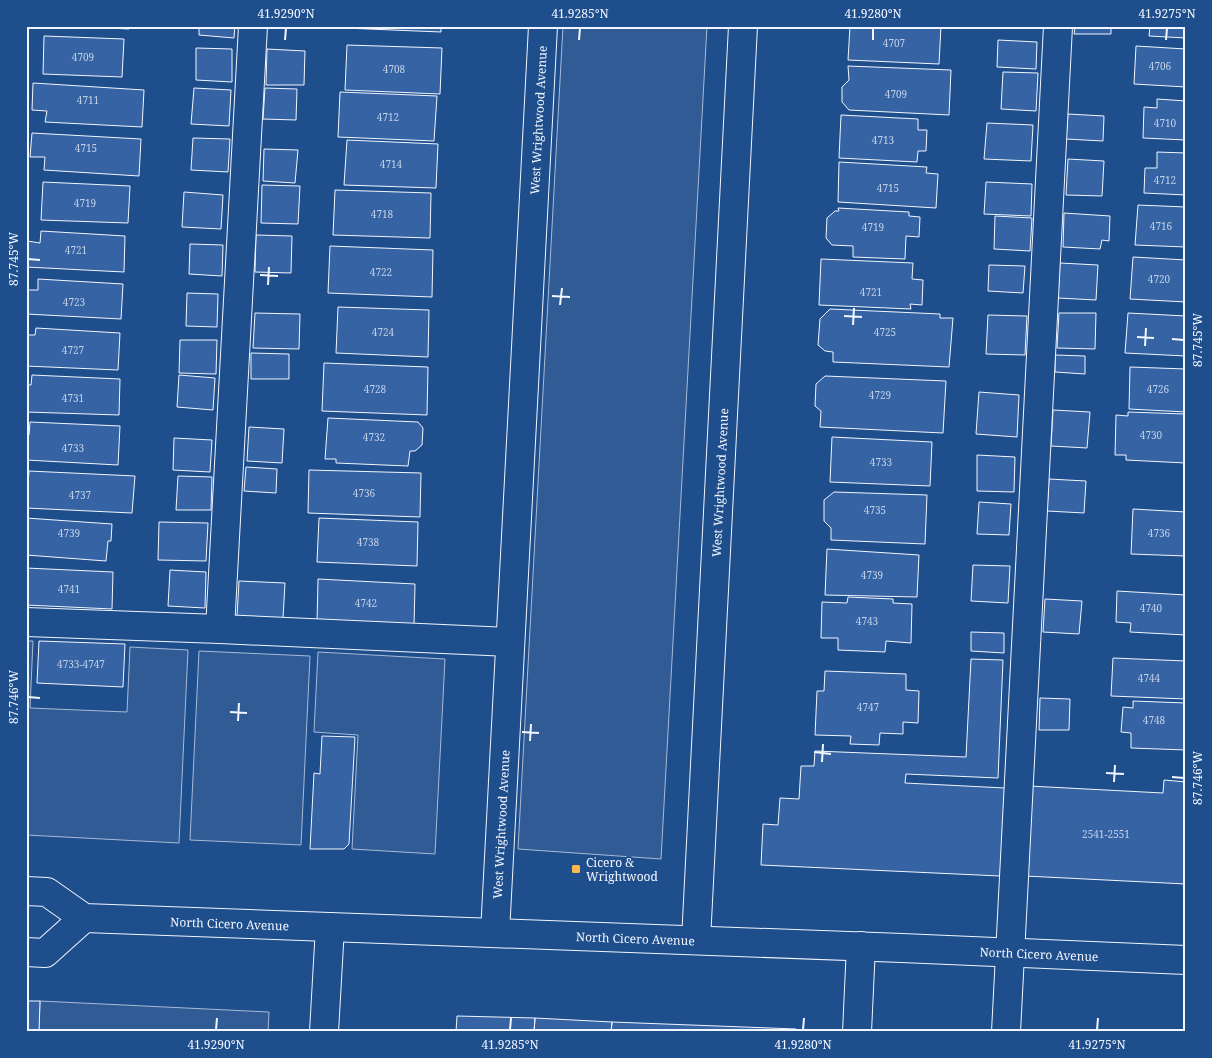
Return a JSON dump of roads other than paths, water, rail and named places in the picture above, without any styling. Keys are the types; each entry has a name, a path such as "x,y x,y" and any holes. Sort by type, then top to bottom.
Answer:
{"street":[{"path":"220,629 253,26"},
{"name":"West Wrightwood Avenue","path":"495,933 543,26"},
{"name":"West Wrightwood Avenue","path":"696,940 743,26"},
{"path":"1006,1032 1058,26"},
{"path":"26,622 510,642"},
{"path":"26,891 47,892 84,918 45,953 26,952"},
{"name":"North Cicero Avenue","path":"84,918 861,946 1186,960"},
{"path":"324,1032 330,927"},
{"path":"857,1032 861,946"}],"place":[{"name":"Cicero & Wrightwood","path":"576,869"}]}
